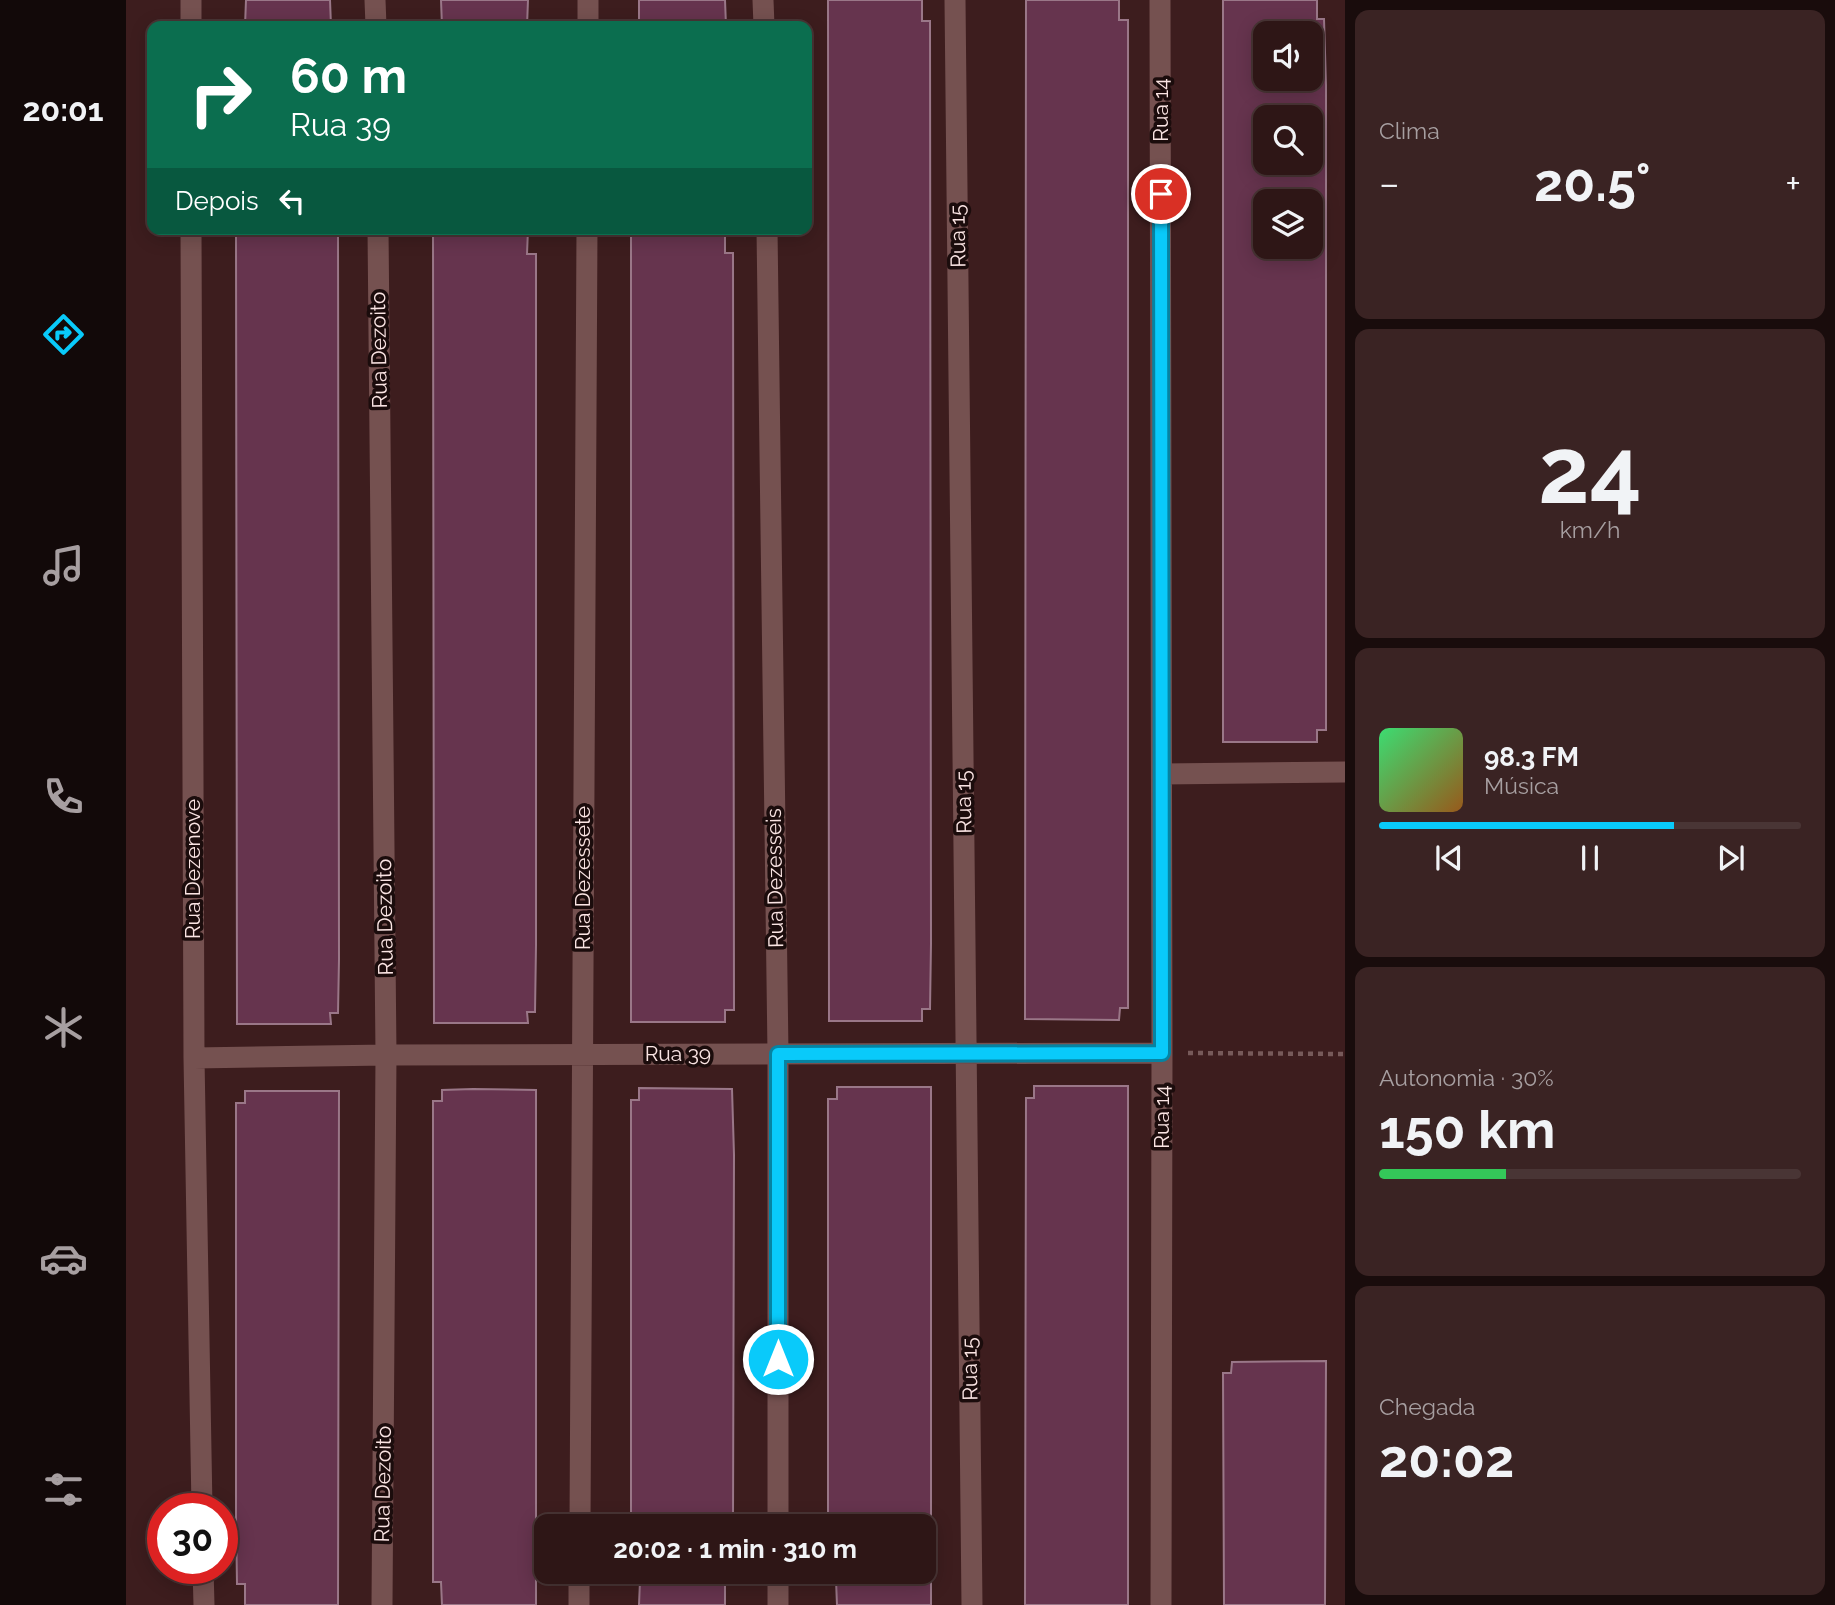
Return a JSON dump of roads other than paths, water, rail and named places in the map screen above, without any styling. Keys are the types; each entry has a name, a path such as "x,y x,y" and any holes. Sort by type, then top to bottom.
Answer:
{"street":[{"path":"191,0 191,21"},
{"path":"375,0 376,21"},
{"path":"588,0 588,21"},
{"path":"763,0 764,21"},
{"name":"Rua 15","path":"955,0 972,1605"},
{"name":"Rua 14","path":"1160,0 1161,1605"},
{"name":"Rua Dezenove","path":"191,235 194,1058 202,1493"},
{"name":"Rua Dezoito","path":"378,235 386,1055 382,1605"},
{"name":"Rua Dezessete","path":"580,1514 587,235"},
{"name":"Rua Dezesseis","path":"766,235 778,1054 778,1514"},
{"path":"1162,774 1345,772"},
{"name":"Rua 39","path":"194,1058 1162,1053"},
{"path":"203,1584 204,1605"},
{"path":"579,1584 579,1605"},
{"path":"778,1584 778,1605"}]}
